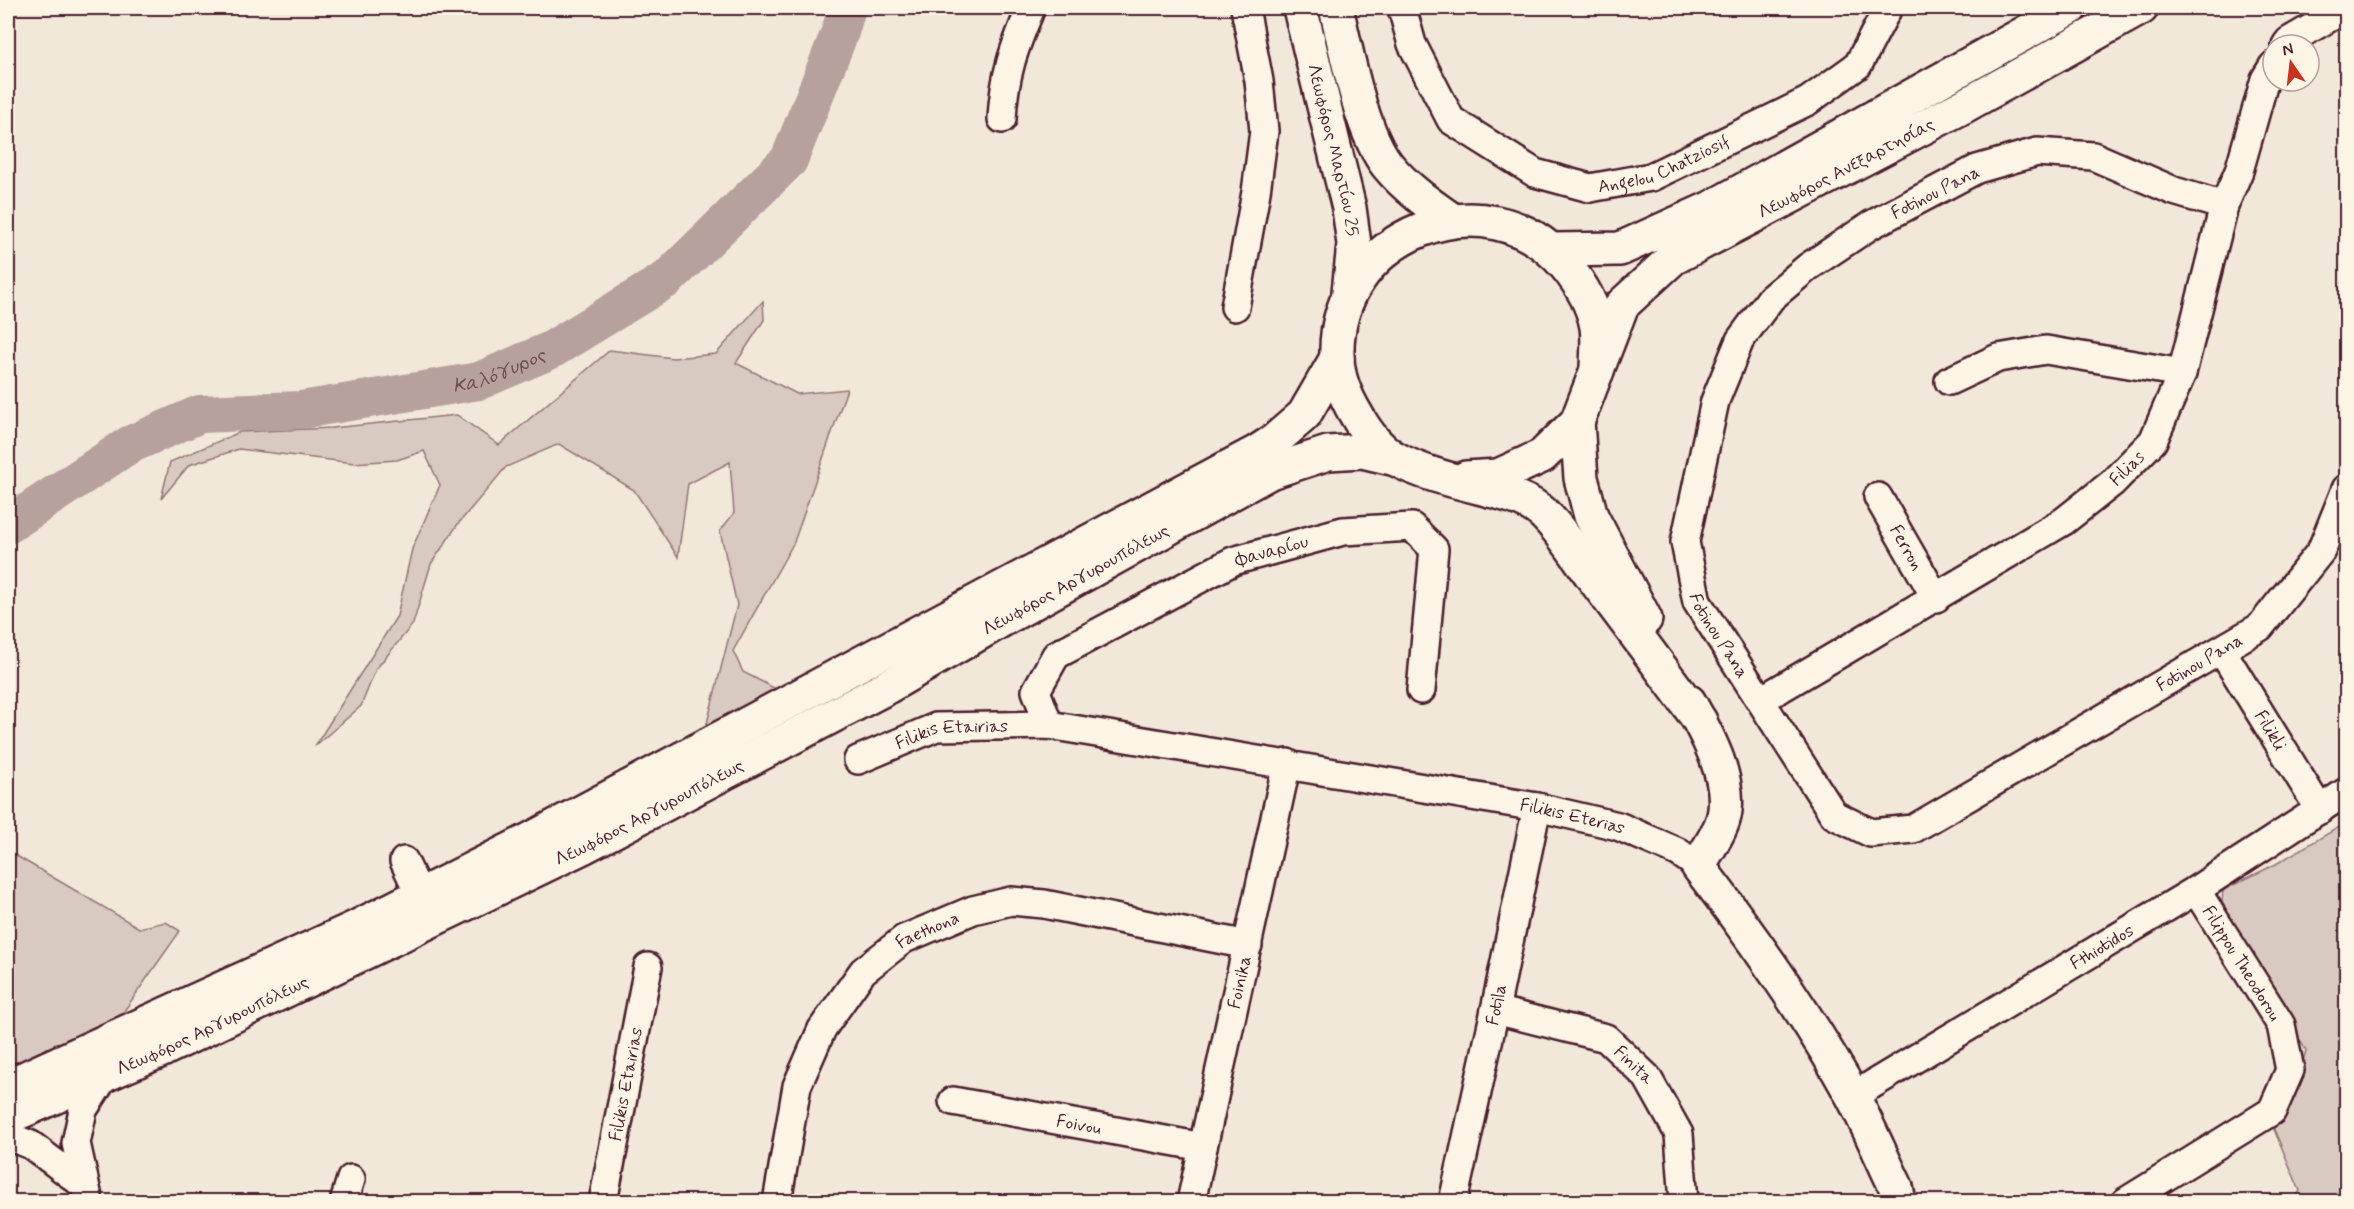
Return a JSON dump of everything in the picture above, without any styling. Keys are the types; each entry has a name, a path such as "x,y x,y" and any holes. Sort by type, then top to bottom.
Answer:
{"main road":[{"name":"Λεωφόρος Μαρτίου 25","path":"1300,8 1349,208 1354,244 1349,294"},
{"name":"Λεωφόρος Μαρτίου 25","path":"1336,8 1364,119 1386,164 1405,185 1452,220"},
{"name":"Λεωφόρος Ανεξαρτησίας","path":"1553,250 1620,249 1711,208 2070,8"},
{"name":"Λεωφόρος Ανεξαρτησίας","path":"1576,422 1622,305 1673,258 1964,106 2141,8"},
{"path":"1396,459 1366,432 1345,397 1336,358 1339,325 1349,294 1374,258 1409,233 1452,220 1488,220 1522,231 1553,250 1581,284 1597,326 1597,371"},
{"path":"1263,462 1274,441 1304,415 1336,358"},
{"path":"1449,479 1498,476 1507,472 1542,456 1576,422"},
{"path":"1576,422 1581,477 1591,516 1700,721 1721,772 1726,797 1722,821 1698,866"},
{"path":"1263,462 1328,453 1362,452 1396,459 1449,479 1521,498 1543,513 1568,544 1700,721"},
{"name":"Λεωφόρος Αργυρουπόλεως","path":"8,1086 355,928 1263,462"},
{"name":"Λεωφόρος Αργυρουπόλεως","path":"8,1117 319,976 583,847 880,691 1263,462"},
{"name":"Filikis Eterias","path":"1698,866 1746,928 1852,1096 1896,1186 1899,1202"}],"street":[{"path":"1002,119 1003,90 1011,56 1031,8"},
{"path":"1235,308 1256,192 1264,131 1259,81 1245,8"},
{"name":"Angelou Chatziosif","path":"1401,8 1412,44 1451,120 1535,173 1590,188 1651,177 1809,101 1858,64 1888,8"},
{"path":"2301,33 2346,8"},
{"name":"Filias","path":"1761,700 2064,521 2112,483 2153,441 2182,373 2224,206 2239,171 2261,93"},
{"name":"Fotinou Pana","path":"2224,206 2174,192 2093,156 2037,152 1977,169 1871,225 1808,267 1771,298 1740,340 1715,400 1685,542 1697,602 1834,815 1871,833 1913,829 2260,627 2321,551 2346,489"},
{"path":"1949,381 1998,358 2046,350 2182,373"},
{"name":"Ferron","path":"1878,497 1936,598"},
{"name":"Φαναρίου","path":"1049,725 1036,691 1056,656 1233,561 1342,531 1412,527 1434,549 1421,690"},
{"name":"Filikli","path":"2222,651 2320,810"},
{"name":"Filikis Etairias","path":"858,760 936,727 1049,725"},
{"name":"Filikis Eterias","path":"1049,725 1287,763 1537,807 1617,826 1678,852 1698,866"},
{"name":"Foinika","path":"1191,1202 1287,763"},
{"name":"Fthiotidos","path":"1852,1096 2196,890 2346,792"},
{"name":"Fotila","path":"1453,1202 1537,807"},
{"path":"404,861 420,895"},
{"name":"Filippou Theodorou","path":"2125,1202 2272,1111 2290,1070 2281,1025 2196,890"},
{"name":"Faethona","path":"777,1202 797,1086 822,1029 863,971 904,939 973,909 1011,902 1044,904 1248,945"},
{"name":"Filikis Etairias","path":"603,1202 648,967"},
{"name":"Finita","path":"1495,1010 1606,1038 1647,1077 1679,1134 1684,1202"},
{"path":"86,1193 76,1143 83,1110 107,1073"},
{"name":"Foivou","path":"953,1101 1203,1147"},
{"path":"8,1136 31,1145 86,1193"}],"shaded area":[{"path":"763,301 764,320 736,363 797,394 847,389 794,542 733,651 743,672 776,689 705,731 737,605 720,531 734,513 730,462 688,484 678,557 634,490 559,444 506,467 458,524 431,564 413,624 376,669 361,706 315,746 397,616 412,549 440,485 424,451 397,460 354,463 239,449 189,465 161,499 170,462 240,432 332,428 457,415 499,445 610,350 673,358 716,354"},
{"path":"2346,823 2346,1201 2292,1201 2300,1191 2273,1127 2295,1091 2306,1050 2221,913 2223,890 2276,864"},
{"path":"8,851 139,928 166,922 180,931 124,1011 127,1018 8,1071"}],"waterway":[{"name":"Καλόγυρος","path":"8,525 129,445 200,414 301,410 479,381 551,350 667,279 789,160 840,32 847,8"}]}
